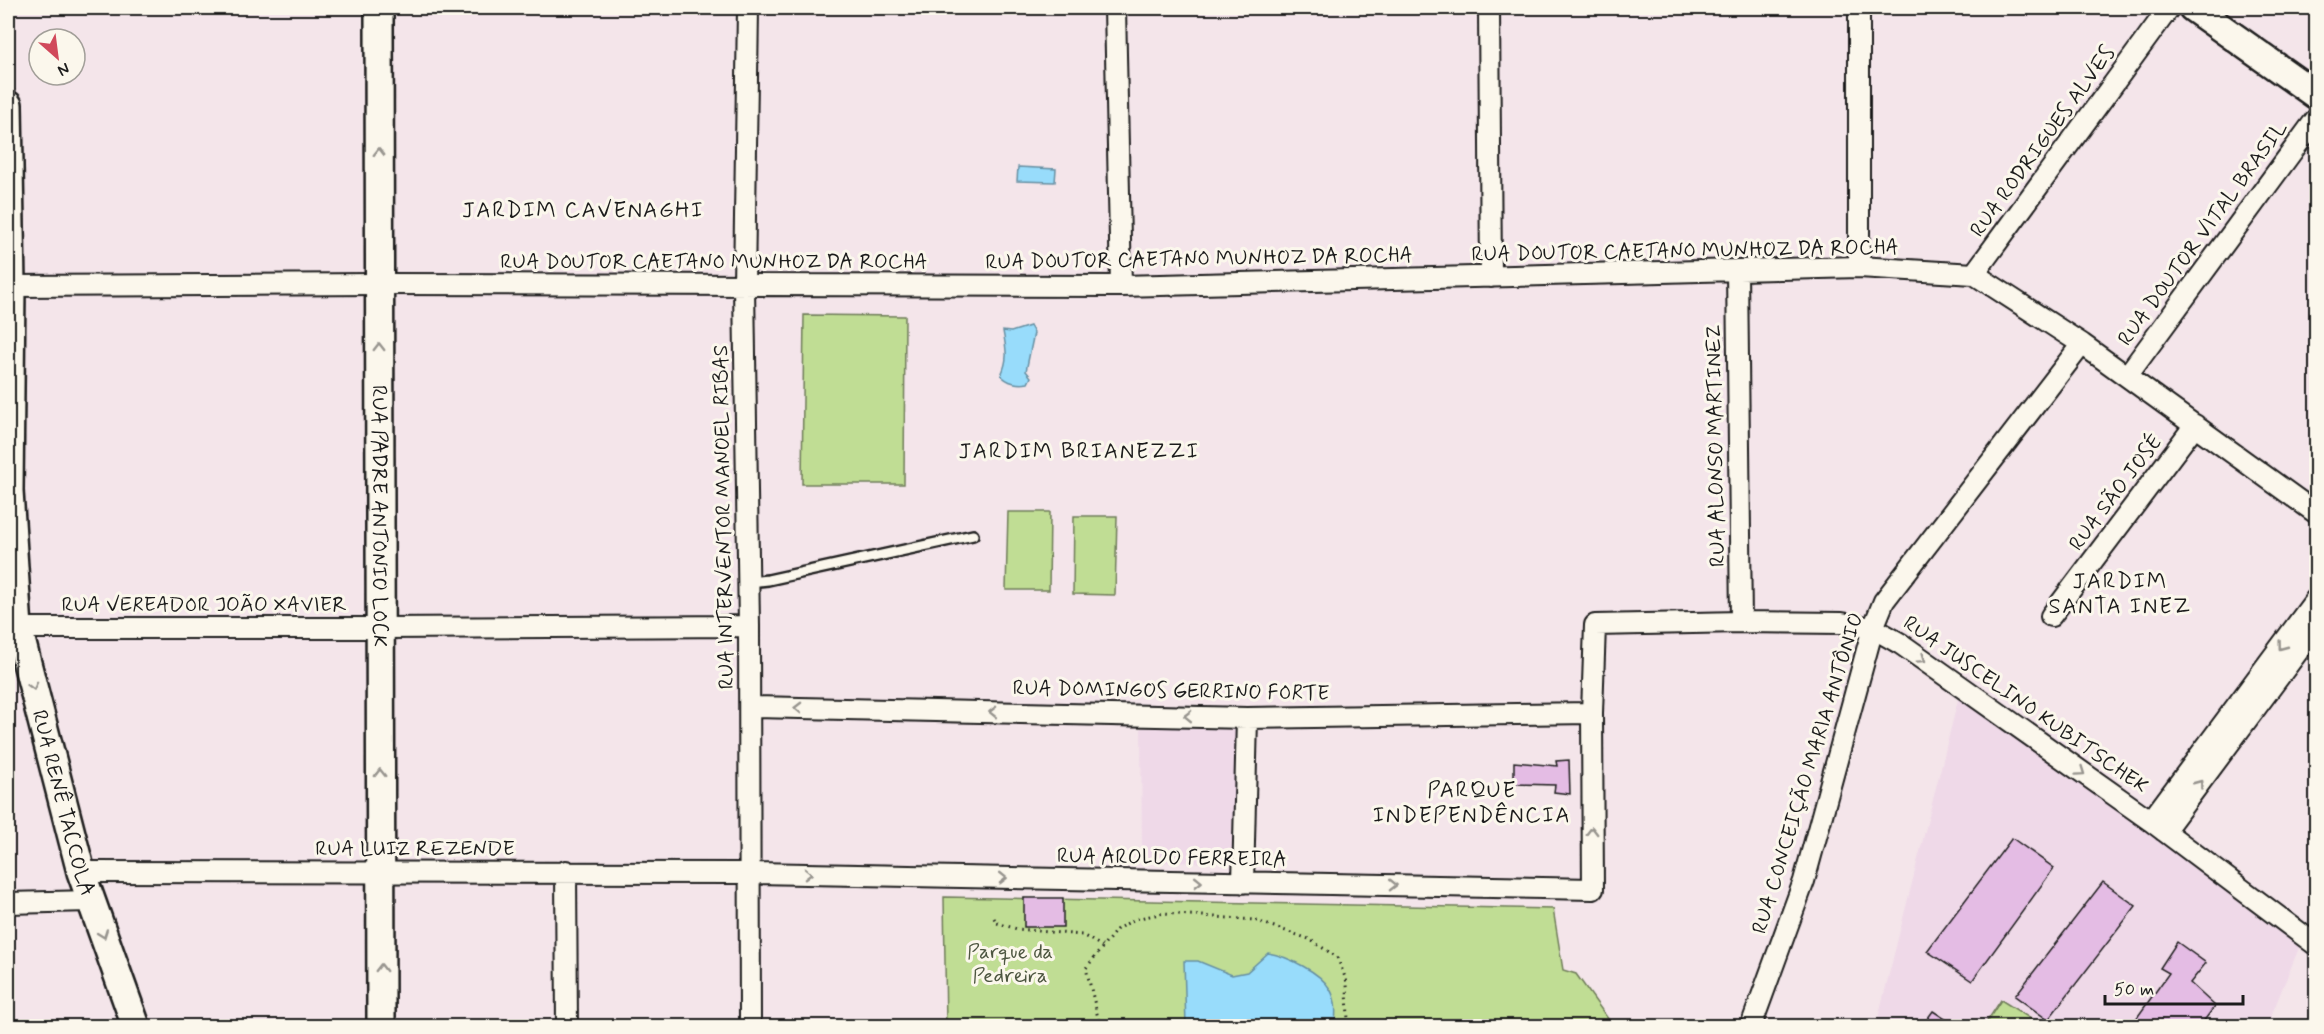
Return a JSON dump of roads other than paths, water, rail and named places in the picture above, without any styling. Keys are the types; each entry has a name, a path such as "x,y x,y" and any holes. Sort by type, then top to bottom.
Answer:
{"main road":[{"name":"RUA PADRE ANTONIO LOCK","path":"380,8 381,1026"},
{"path":"2193,8 2316,94"},
{"name":"RUA RENÊ TACCOLA","path":"8,105 8,491 18,628 81,872 136,1026"}],"street":[{"name":"RUA INTERVENTOR MANOEL RIBAS","path":"748,8 744,286 749,582 750,1026"},
{"path":"1115,8 1121,286"},
{"path":"1489,8 1491,277"},
{"path":"1859,8 1859,267"},
{"name":"RUA RODRIGUES ALVES","path":"1974,274 2169,8"},
{"name":"RUA DOUTOR VITAL BRASIL","path":"2127,376 2316,119"},
{"name":"RUA DOUTOR CAETANO MUNHOZ DA ROCHA","path":"9,286 379,284 1121,286 1859,267 1974,274 2082,344 2316,513"},
{"name":"RUA ALONSO MARTINEZ","path":"1737,270 1741,622"},
{"name":"RUA CONCEIÇÃO MARIA ANTÔNIO","path":"1751,1026 1804,881 1873,628 1884,601 2082,344"},
{"name":"RUA SÃO JOSÉ","path":"2051,616 2195,425"},
{"path":"2158,826 2316,599"},
{"name":"RUA JUSCELINO KUBITSCHEK","path":"1592,713 1595,625 1741,622 1842,623 1873,628 1911,651 2315,940"},
{"name":"RUA VEREADOR JOÃO XAVIER","path":"18,628 749,626"},
{"path":"2158,826 2316,627"},
{"name":"RUA DOMINGOS GERRINO FORTE","path":"750,707 1247,718 1592,713"},
{"name":"RUA AROLDO FERREIRA","path":"750,873 1593,889 1592,713"},
{"path":"1243,882 1247,718"},
{"path":"566,871 567,1026"},
{"name":"RUA LUIZ REZENDE","path":"81,872 750,873"},
{"path":"8,903 91,901"}],"lane":[{"path":"749,582 973,536"}],"water":[{"path":"1018,167 1056,169 1055,182 1017,181"},
{"path":"1030,326 1034,333 1026,371 1031,377 1028,383 1013,383 1001,375 1006,359 1003,331 1011,332"},
{"path":"1268,953 1302,966 1325,983 1335,1003 1335,1026 1186,1026 1184,961 1198,961 1232,975 1247,972"}],"district":[{"name":"JARDIM CAVENAGHI","path":"583,209"},
{"name":"JARDIM BRIANEZZI","path":"1079,450"},
{"name":"JARDIM SANTA INEZ","path":"2120,592"},
{"name":"PARQUE INDEPENDÊNCIA","path":"1472,802"}],"park label":[{"name":"Parque da Pedreira","path":"1010,963"}]}
